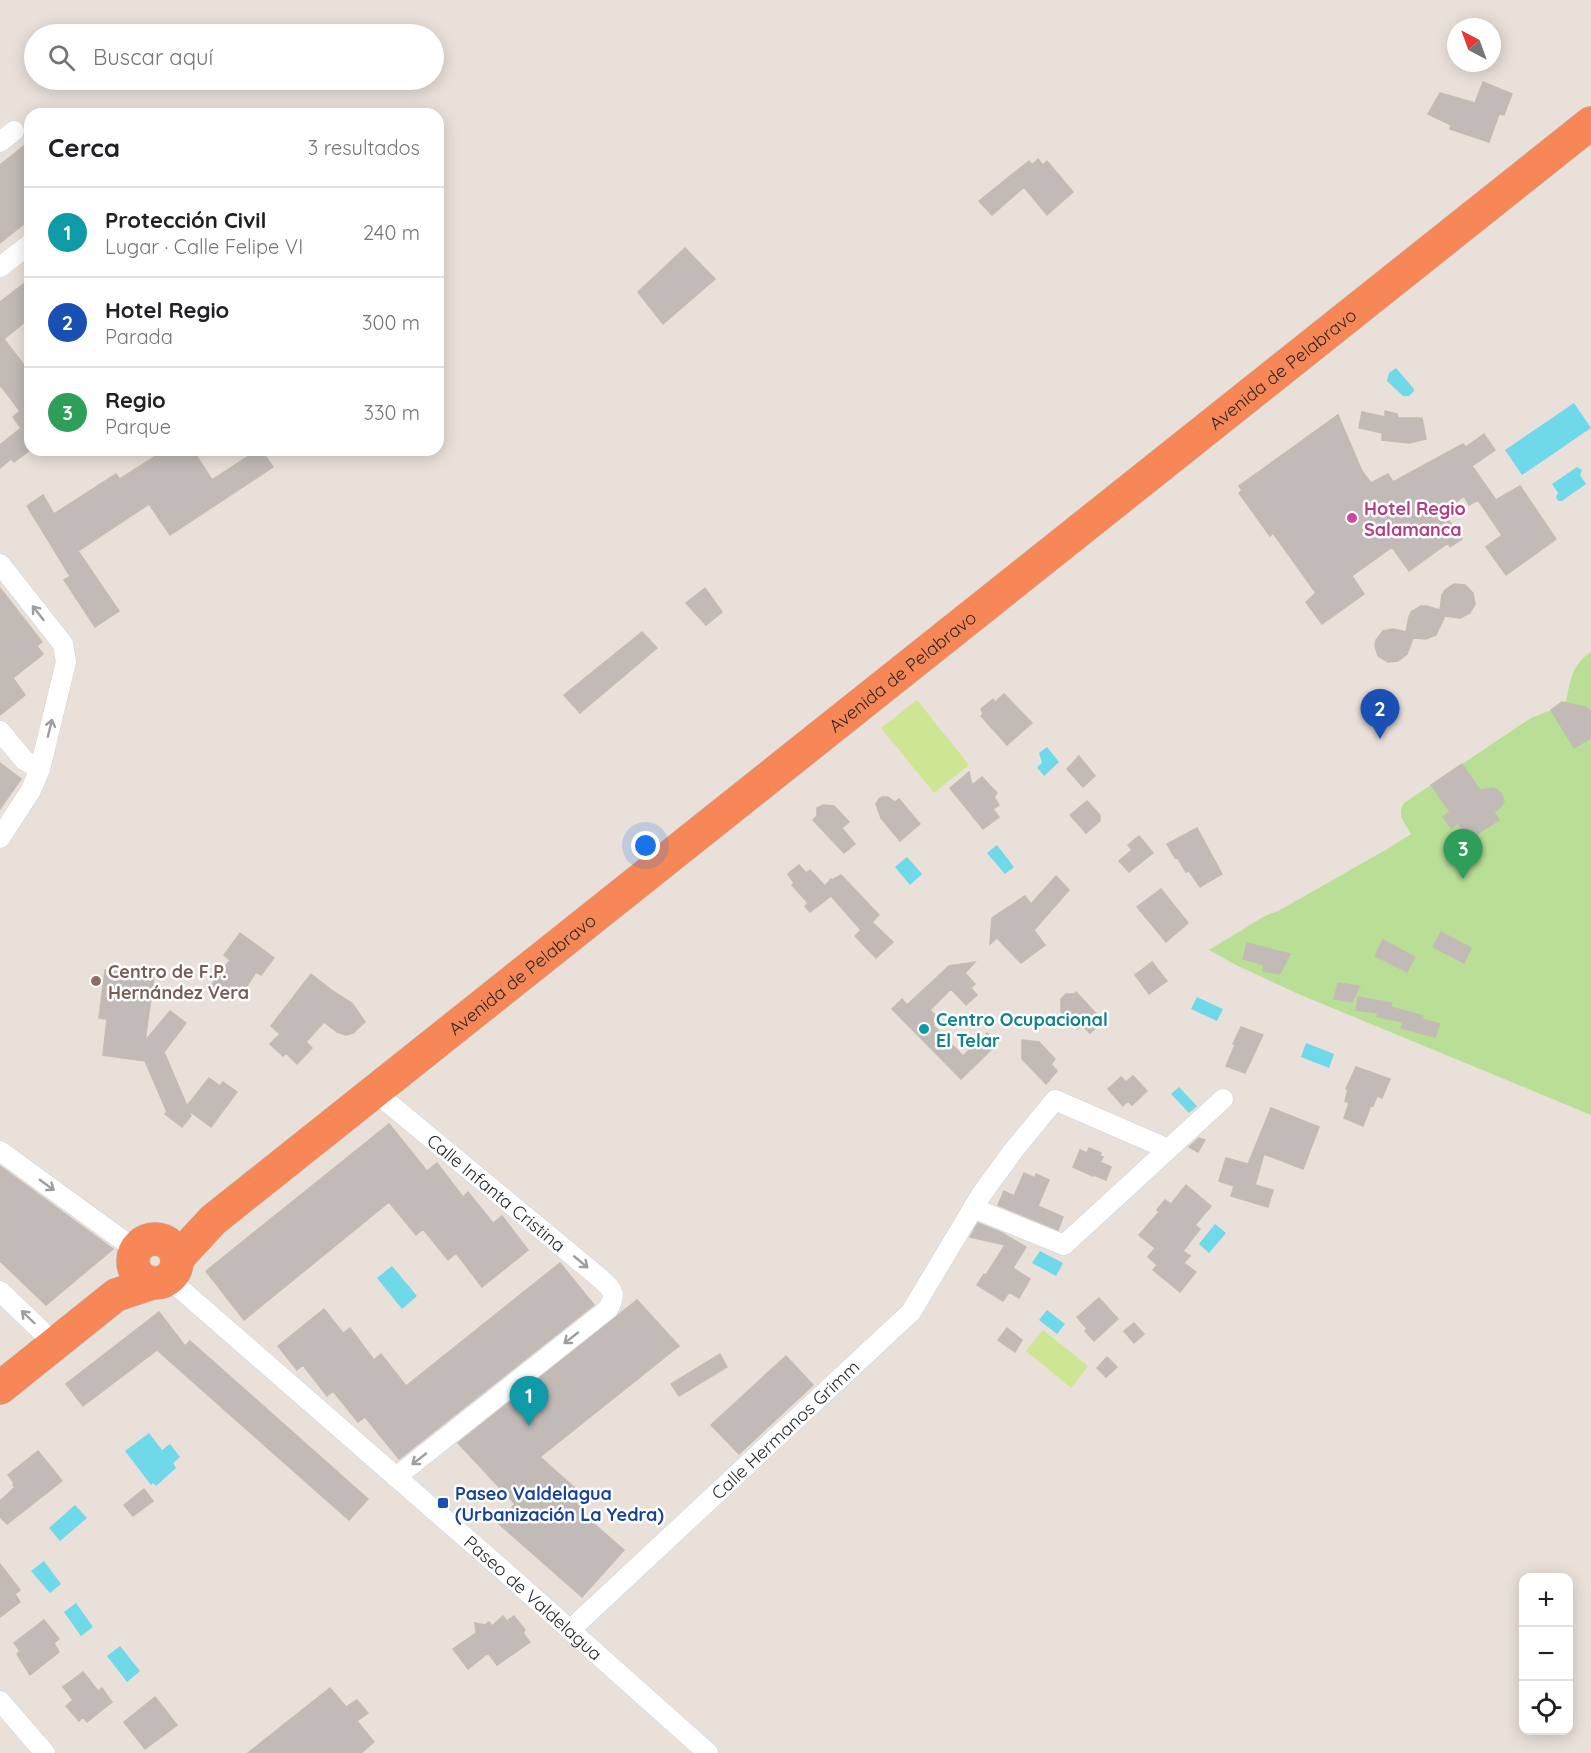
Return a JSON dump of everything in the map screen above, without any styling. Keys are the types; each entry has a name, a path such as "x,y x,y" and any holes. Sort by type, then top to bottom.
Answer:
{"highway":[{"name":"Avenida de Pelabravo","path":"156,1263 1591,123"},
{"path":"0,1388 156,1263"}],"street":[{"path":"0,267 24,249"},
{"path":"0,564 63,644 66,662 40,769 31,790 0,838"},
{"path":"0,731 24,760 40,769"},
{"name":"Calle Infanta Cristina","path":"374,1091 602,1279 612,1291 614,1299 608,1309 396,1477"},
{"path":"973,1208 1064,1245 1223,1099"},
{"name":"Calle Hermanos Grimm","path":"570,1630 912,1312 981,1195 1055,1100 1168,1149"},
{"name":"Paseo de Valdelagua","path":"0,1151 156,1263 708,1753"},
{"path":"0,1291 55,1344"},
{"path":"0,1701 45,1753"}],"green space":[{"path":"1591,652 1591,1115 1296,993 1209,950 1411,834 1401,815 1404,803 1531,718 1566,701 1571,680 1579,662"},
{"path":"917,700 969,765 934,793 881,728"},
{"path":"1043,1330 1088,1366 1071,1388 1026,1351"}],"water":[{"path":"1396,368 1414,389 1409,396 1403,396 1387,381 1389,373"},
{"path":"1574,403 1591,428 1522,475 1505,450"},
{"path":"1577,467 1582,470 1580,475 1586,484 1562,501 1558,501 1556,497 1558,493 1552,484"},
{"path":"1047,747 1059,762 1044,776 1037,767 1042,763 1039,753"},
{"path":"997,845 1014,867 1005,874 987,853"},
{"path":"907,857 922,874 910,885 895,867"},
{"path":"1197,997 1223,1009 1217,1021 1191,1009"},
{"path":"1306,1043 1334,1054 1329,1068 1301,1057"},
{"path":"1179,1087 1197,1106 1189,1113 1171,1094"},
{"path":"1215,1224 1226,1233 1209,1253 1199,1244"},
{"path":"1040,1251 1063,1263 1056,1276 1032,1263"},
{"path":"392,1266 417,1296 402,1309 377,1278"},
{"path":"1047,1310 1065,1324 1057,1334 1039,1320"},
{"path":"149,1433 162,1450 170,1444 180,1457 173,1463 176,1468 156,1486 153,1483 151,1485 125,1451"},
{"path":"75,1505 87,1518 60,1541 49,1528"},
{"path":"44,1561 61,1584 50,1593 31,1571"},
{"path":"76,1603 93,1627 81,1636 64,1612"},
{"path":"120,1646 140,1671 127,1682 107,1656"}],"building":[{"path":"1483,82 1512,94 1504,115 1499,114 1489,142 1450,129 1451,125 1428,114 1440,93 1475,103"},
{"path":"24,146 24,224 0,243 0,165"},
{"path":"1038,159 1043,165 1047,161 1073,192 1047,215 1024,187 992,215 979,201 1029,161 1032,165"},
{"path":"685,248 715,279 663,324 638,292"},
{"path":"24,284 24,323 4,339 24,365 24,454 14,462 11,459 0,468 0,445 21,428 13,417 20,411 0,385 0,302"},
{"path":"1385,411 1397,414 1398,418 1422,418 1426,439 1409,443 1382,440 1382,433 1359,428 1362,412 1385,417"},
{"name":"Hotel Regio Salamanca","path":"1338,415 1362,471 1371,483 1388,474 1393,482 1463,444 1466,447 1484,434 1495,450 1472,466 1496,500 1520,486 1556,539 1506,575 1486,547 1502,535 1478,500 1469,505 1464,496 1443,512 1462,539 1450,547 1448,543 1409,571 1392,547 1352,576 1364,594 1322,624 1306,602 1316,593 1273,533 1270,536 1239,493 1242,490 1239,486"},
{"path":"156,456 197,456 212,480 249,456 265,456 273,467 170,535 149,504 78,551 119,611 95,627 64,580 70,576 27,506 43,495 54,514 116,474 120,479"},
{"path":"1454,584 1465,585 1473,593 1475,604 1470,613 1460,618 1445,616 1436,635 1426,639 1413,638 1407,654 1398,661 1388,662 1378,656 1376,640 1383,631 1393,629 1406,632 1411,612 1421,606 1440,610 1442,595"},
{"path":"0,588 42,642 37,646 43,654 13,678 25,695 0,715"},
{"path":"705,588 722,612 706,625 686,603"},
{"path":"642,632 657,648 580,713 564,695"},
{"path":"1004,694 1032,723 1007,745 981,716 983,714 981,709 993,699 995,702"},
{"path":"1562,702 1586,707 1591,711 1591,738 1574,748 1551,710"},
{"path":"1079,756 1095,776 1083,787 1067,769"},
{"path":"0,763 21,779 0,809"},
{"path":"1462,764 1480,790 1496,789 1502,794 1504,801 1502,806 1494,812 1499,820 1469,839 1458,823 1451,828 1443,817 1450,812 1431,785"},
{"path":"969,772 972,785 982,777 997,793 994,797 999,805 993,809 999,817 983,829 950,788"},
{"path":"882,797 888,797 895,802 899,799 920,824 900,841 881,818 876,804"},
{"path":"1087,801 1100,815 1100,821 1086,833 1070,815"},
{"path":"823,805 834,806 849,822 842,828 855,844 844,853 813,820 817,816 817,808"},
{"path":"1197,828 1222,874 1200,887 1189,871 1186,872 1177,857 1175,858 1167,844"},
{"path":"1139,836 1153,853 1129,872 1119,861 1132,850 1128,845"},
{"path":"799,865 806,873 810,870 825,886 831,879 841,875 879,915 872,922 893,942 876,958 855,936 861,930 831,896 810,912 805,906 808,903 792,885 794,883 788,874"},
{"path":"1056,876 1069,890 1034,930 1045,945 1021,963 997,938 990,944 992,918 1025,896 1031,904"},
{"path":"1161,889 1188,923 1166,942 1137,907"},
{"path":"1441,932 1471,948 1464,963 1433,947"},
{"path":"240,933 274,958 261,975 256,972 242,994 237,990 228,1001 211,989 211,986 230,960 224,955"},
{"path":"1383,940 1415,957 1407,972 1375,956"},
{"path":"1247,943 1290,954 1280,974 1263,971 1264,965 1243,959"},
{"name":"Centro Ocupacional El Telar","path":"975,962 965,973 975,984 971,988 977,995 966,1005 951,989 930,1010 939,1019 933,1025 963,1056 987,1033 997,1044 961,1079 892,1009 902,999 907,1005 949,966"},
{"path":"1152,962 1167,981 1149,994 1135,975"},
{"path":"105,970 154,977 145,1041 170,1011 186,1023 164,1052 187,1106 209,1078 220,1086 223,1082 237,1092 211,1127 188,1110 191,1116 182,1127 165,1114 167,1112 145,1061 103,1055 107,1019 99,1018"},
{"path":"311,974 352,1003 365,1022 353,1033 346,1035 337,1032 324,1022 306,1042 312,1048 297,1064 286,1053 283,1056 270,1044 280,1034 271,1026"},
{"path":"1338,983 1360,986 1352,1002 1334,999"},
{"path":"1076,992 1103,1021 1090,1033 1082,1025 1077,1029 1061,1012 1061,999 1066,994"},
{"path":"1358,997 1392,1003 1391,1007 1423,1016 1422,1019 1440,1024 1435,1037 1401,1028 1403,1022 1377,1017 1378,1013 1356,1010"},
{"path":"1241,1027 1263,1035 1245,1073 1226,1066"},
{"path":"1022,1040 1039,1042 1055,1059 1051,1064 1057,1071 1046,1084 1022,1059"},
{"path":"1356,1067 1390,1079 1382,1098 1377,1096 1373,1106 1371,1105 1363,1126 1344,1118 1349,1103 1345,1101 1348,1090 1346,1089"},
{"path":"1133,1076 1147,1091 1132,1105 1128,1101 1123,1106 1108,1089 1121,1077 1126,1082"},
{"path":"1271,1108 1319,1127 1303,1169 1264,1154 1255,1185 1273,1190 1268,1207 1231,1196 1234,1186 1219,1181 1226,1158 1248,1164"},
{"path":"389,1124 427,1171 437,1163 463,1197 468,1192 493,1223 502,1216 528,1250 482,1287 456,1253 448,1260 423,1229 416,1235 389,1202 244,1320 206,1271"},
{"path":"1199,1138 1205,1140 1198,1152 1189,1147"},
{"path":"1089,1148 1101,1153 1100,1156 1103,1157 1100,1162 1111,1167 1106,1180 1073,1167 1080,1150 1087,1153"},
{"path":"0,1166 113,1249 46,1305 0,1261"},
{"path":"1024,1173 1035,1178 1036,1174 1049,1180 1038,1206 1063,1217 1058,1230 998,1205 1004,1191 1014,1196"},
{"path":"1186,1185 1211,1206 1195,1225 1200,1229 1183,1251 1190,1256 1184,1263 1196,1272 1180,1292 1153,1270 1157,1265 1148,1257 1155,1248 1139,1235 1159,1212 1157,1210 1165,1200 1171,1204"},
{"path":"978,1223 1026,1247 1013,1268 1030,1279 1019,1298 1009,1292 1003,1301 977,1285 1005,1245 970,1237"},
{"path":"560,1263 594,1305 399,1459 365,1417 358,1422 333,1391 327,1396 303,1365 297,1370 278,1346 324,1309 343,1333 350,1328 374,1360 381,1354 406,1386"},
{"path":"1099,1298 1118,1319 1094,1341 1077,1317"},
{"path":"637,1300 679,1346 540,1457 586,1498 578,1510 624,1550 582,1597 498,1523 515,1504 458,1443"},
{"path":"159,1312 185,1346 190,1341 368,1499 349,1520 157,1350 83,1406 66,1384"},
{"path":"1134,1323 1144,1334 1134,1343 1124,1331"},
{"path":"1007,1328 1022,1340 1015,1352 998,1340"},
{"path":"720,1354 727,1367 679,1396 671,1384"},
{"path":"786,1356 813,1385 739,1454 711,1425"},
{"path":"1107,1357 1117,1367 1106,1377 1097,1368"},
{"path":"38,1451 62,1481 7,1524 0,1517 0,1501 15,1487 8,1475"},
{"path":"144,1489 153,1501 133,1516 124,1505"},
{"path":"0,1564 20,1590 15,1594 20,1602 0,1617"},
{"path":"503,1616 507,1621 514,1616 525,1630 523,1633 530,1642 497,1665 488,1653 468,1669 453,1649 476,1633 475,1623 485,1625 489,1622 492,1626"},
{"path":"44,1620 59,1639 54,1643 59,1652 30,1675 17,1654 20,1651 14,1643"},
{"path":"83,1672 98,1691 102,1688 112,1702 87,1722 83,1717 79,1721 66,1706 73,1700 63,1687"},
{"path":"330,1688 346,1707 357,1700 368,1713 357,1721 374,1742 361,1753 248,1753"},
{"path":"155,1697 177,1725 145,1749 124,1722"}],"place":[{"name":"Hotel Regio Salamanca","path":"1352,518"},
{"name":"Hotel Regio","path":"1380,739"},
{"name":"Regio","path":"1463,879"},
{"name":"Centro de F.P. Hernández Vera","path":"96,981"},
{"name":"Centro Ocupacional El Telar","path":"924,1029"},
{"name":"Protección Civil","path":"529,1426"},
{"name":"Paseo Valdelagua (Urbanización La Yedra)","path":"443,1503"}]}
